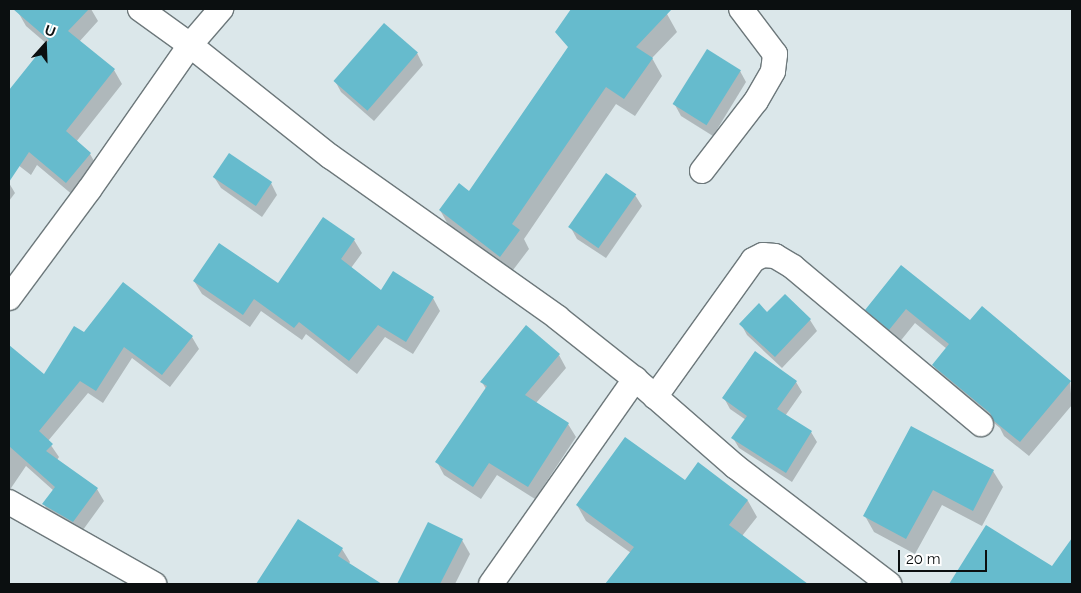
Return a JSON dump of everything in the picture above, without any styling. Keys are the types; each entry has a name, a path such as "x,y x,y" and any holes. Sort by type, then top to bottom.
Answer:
{"street":[{"path":"140,9 190,45 331,157 558,318 635,379 736,467 889,584"},
{"path":"9,298 89,190 190,45 221,9"},
{"path":"702,171 756,101 773,71 775,54 741,9"},
{"path":"655,397 753,260 763,256 775,256 793,267 981,424"},
{"path":"491,584 635,379"},
{"path":"9,502 154,584"}],"building":[{"path":"13,9 89,9 68,31 115,69 66,131 91,153 66,183 29,152 9,182 9,90 49,40"},
{"path":"571,9 672,9 636,47 653,58 624,99 606,87 512,224 520,230 500,257 439,210 459,183 469,191 568,47 555,32"},
{"path":"384,23 418,53 367,111 333,81"},
{"path":"707,49 741,70 706,125 673,104"},
{"path":"229,153 272,182 256,206 213,177"},
{"path":"606,173 636,194 598,248 568,227"},
{"path":"323,217 355,239 341,259 381,290 393,271 434,297 406,342 378,325 349,361 299,322 294,328 254,299 243,315 193,281 219,243 278,283"},
{"path":"901,265 970,320 982,306 1071,381 1020,442 994,421 990,413 932,365 949,344 906,309 889,330 865,310"},
{"path":"123,282 193,336 162,375 124,347 96,391 80,381 39,431 53,444 46,451 98,488 73,522 42,504 55,487 9,446 9,345 44,374 74,326 84,332"},
{"path":"785,294 811,319 775,357 739,324 759,303 767,312"},
{"path":"526,325 560,354 525,395 569,423 528,487 489,463 473,487 435,462 487,386 480,382"},
{"path":"755,351 797,381 777,409 812,431 786,473 731,438 747,416 722,398"},
{"path":"911,426 994,470 973,511 933,490 906,539 863,516"},
{"path":"625,437 685,480 698,462 748,500 729,525 808,584 605,584 634,547 576,505"},
{"path":"298,519 343,548 338,556 382,584 256,584"},
{"path":"428,522 463,539 440,584 397,584"},
{"path":"986,525 1052,566 1072,538 1072,584 949,584"}]}
